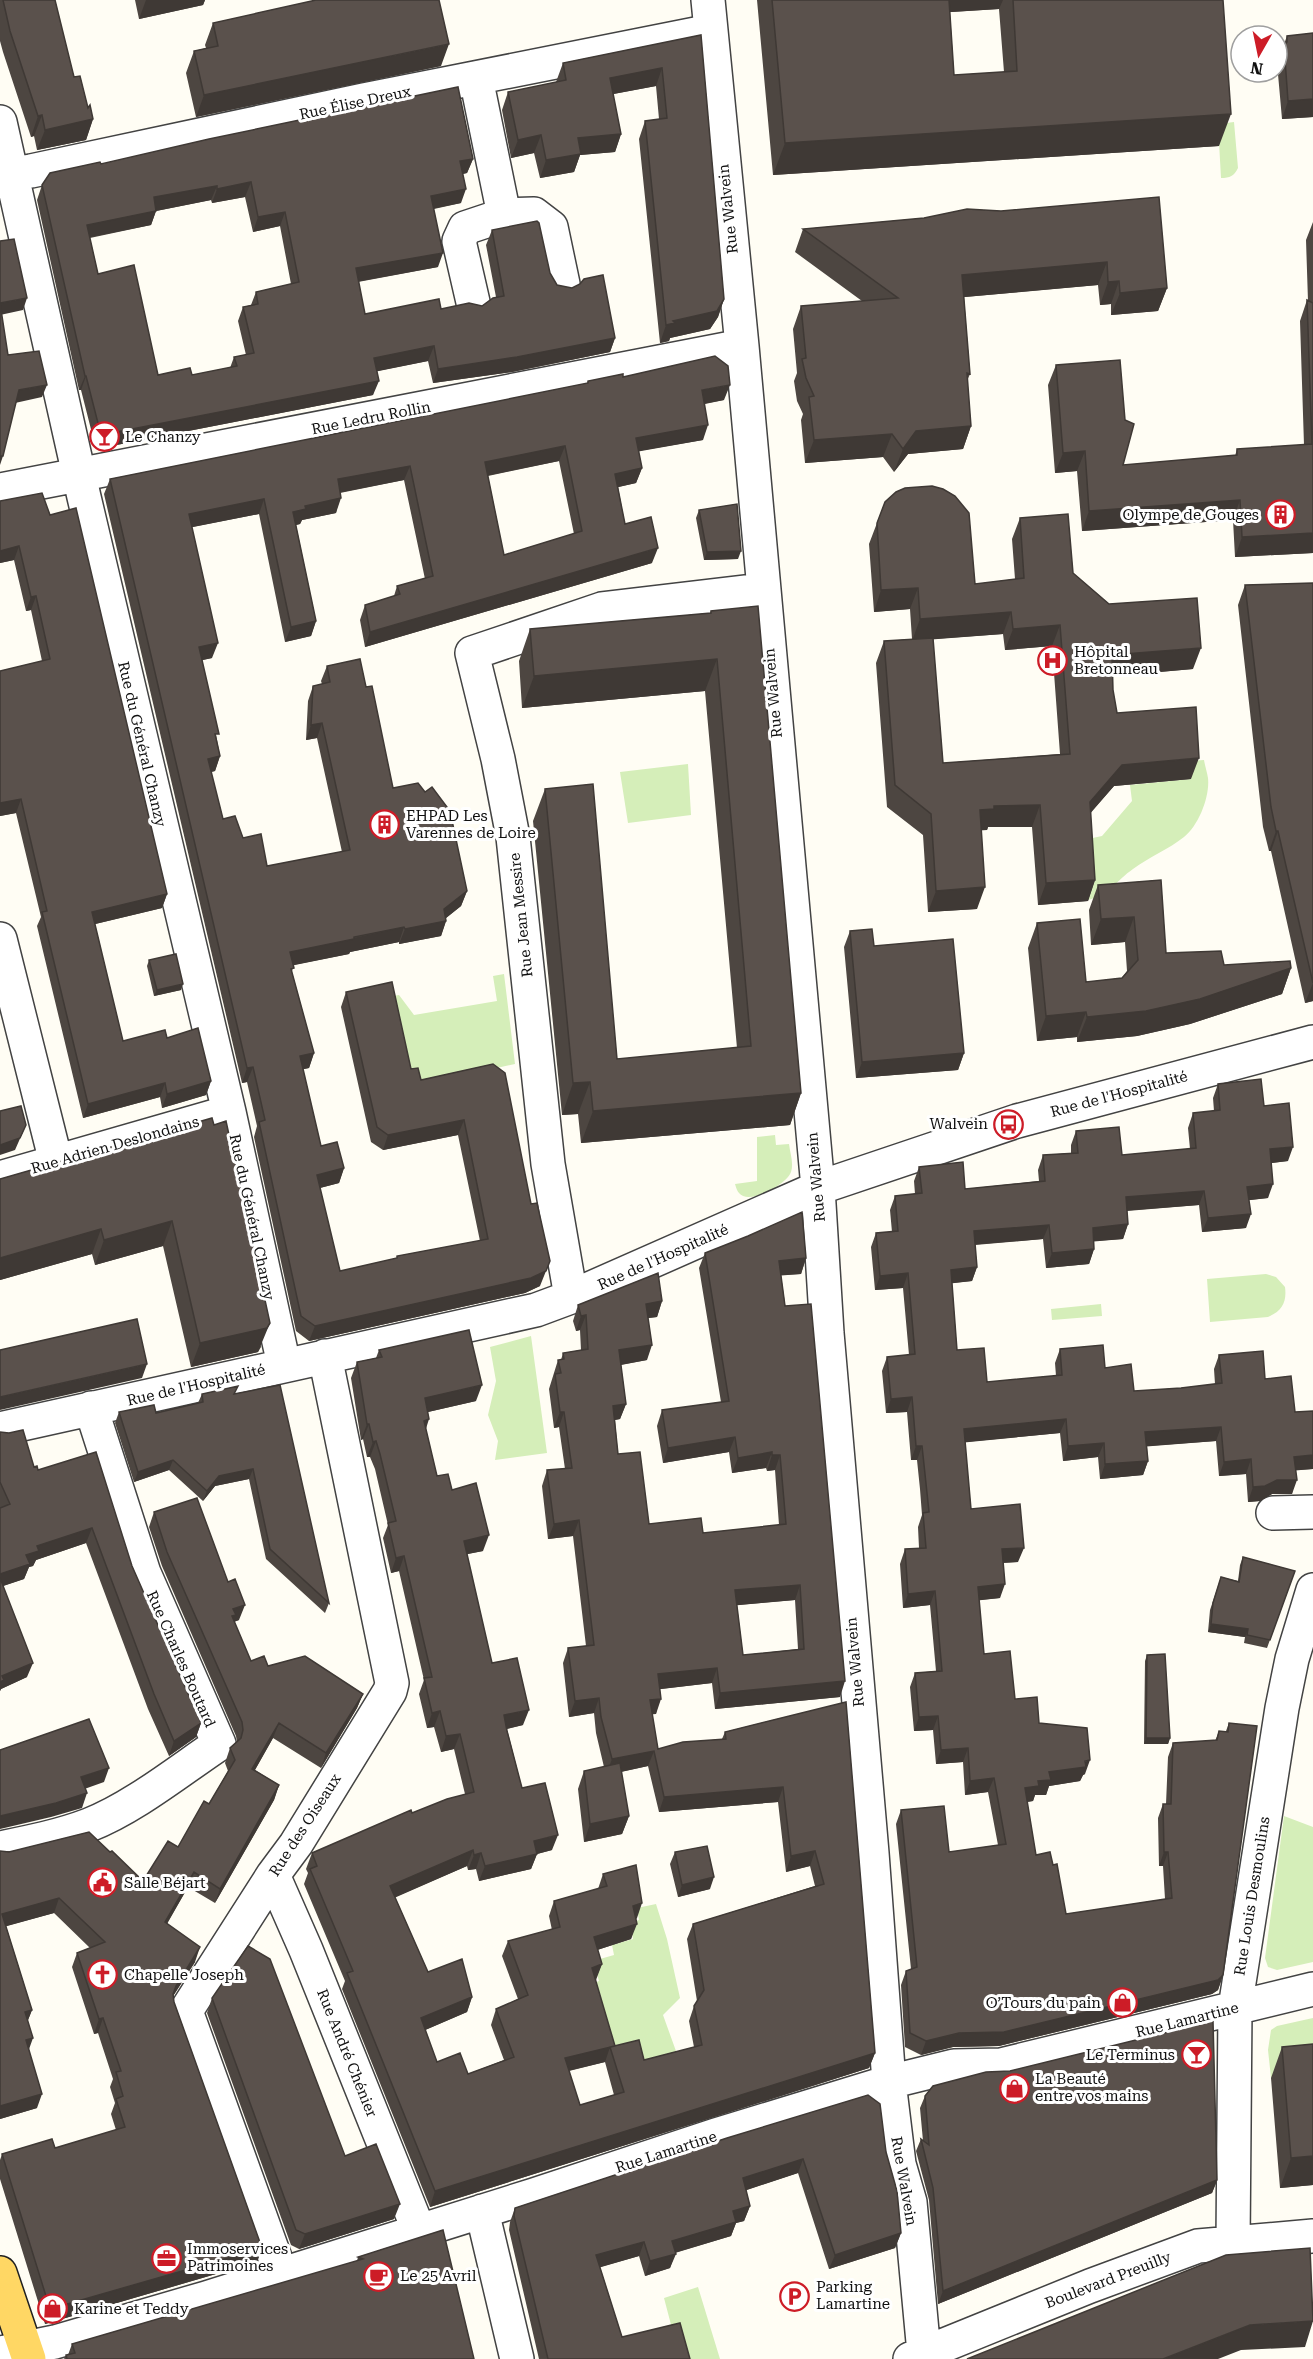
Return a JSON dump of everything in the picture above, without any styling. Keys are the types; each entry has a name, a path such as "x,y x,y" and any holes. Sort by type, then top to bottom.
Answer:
{"main road":[{"path":"0,2273 18,2353"}],"street":[{"name":"Rue Élise Dreux","path":"6,175 476,78 709,16"},
{"name":"Rue Walvein","path":"709,16 742,346 818,1188 828,1345 872,1852 889,2082 899,2164 910,2202 917,2356"},
{"path":"476,78 504,215"},
{"name":"Rue du Général Chanzy","path":"0,122 6,175 229,1112 284,1365"},
{"path":"473,302 459,242 465,228 504,215 534,214 551,227 563,284"},
{"name":"Rue Ledru Rollin","path":"0,490 742,346"},
{"name":"Rue Jean Messire","path":"572,1298 548,1164 513,837 498,759 472,653 602,609 763,590"},
{"path":"0,939 56,1162"},
{"name":"Rue de l'Hospitalité","path":"0,1429 526,1312 572,1298 818,1188 1017,1121 1313,1042"},
{"name":"Rue Adrien Deslondains","path":"0,1178 229,1112"},
{"name":"Rue des Oiseaux","path":"281,2274 186,2011 302,1834 390,1691 392,1683 325,1356"},
{"name":"Rue Charles Boutard","path":"0,1848 48,1838 91,1824 128,1805 219,1744 144,1574 91,1408"},
{"path":"1272,1513 1313,1512"},
{"name":"Rue Louis Desmoulins","path":"1233,2244 1235,2008 1269,1704 1292,1659 1313,1590"},
{"name":"Rue André Chénier","path":"273,1875 306,1950 419,2231"},
{"name":"Rue Lamartine","path":"18,2353 184,2305 889,2082 954,2066 1001,2065 1313,1989"},
{"path":"482,2211 518,2359"},
{"name":"Boulevard Preuilly","path":"917,2356 1090,2286 1198,2246 1313,2236"}],"green space":[{"path":"1234,122 1238,168 1231,176 1221,178 1218,124"},
{"path":"1204,760 1208,778 1207,793 1199,818 1189,832 1133,869 1106,892 1087,900 1083,840 1102,836 1132,801 1130,785 1191,779 1190,761"},
{"path":"688,764 691,815 628,823 620,772"},
{"path":"504,974 515,1064 474,1073 415,1095 387,997 399,995 414,1015 497,1001 493,976"},
{"path":"775,1135 776,1145 789,1144 791,1172 783,1182 767,1192 751,1197 744,1196 738,1192 735,1184 757,1181 757,1137"},
{"path":"1266,1274 1276,1277 1285,1287 1284,1302 1277,1312 1268,1317 1210,1322 1207,1279"},
{"path":"1101,1304 1102,1316 1052,1320 1051,1309"},
{"path":"531,1336 547,1453 495,1460 498,1441 488,1415 496,1381 490,1347"},
{"path":"1284,1816 1313,1827 1313,1962 1277,1970 1268,1967 1265,1958"},
{"path":"656,1904 667,1939 680,1998 663,2015 681,2065 655,2071 606,2049 589,1985 599,1981 593,1961 614,1955 612,1945 633,1939 630,1923 639,1920 637,1908"},
{"path":"1313,2018 1313,2142 1271,2078 1268,2050 1271,2030 1277,2026"},
{"path":"698,2287 720,2359 680,2359 664,2298"}],"building":[{"path":"3,0 55,0 74,77 80,76 93,119 45,130 42,115 38,116 10,31"},
{"path":"316,0 439,0 449,44 204,95 194,51 218,46 213,23"},
{"path":"772,0 949,0 954,75 1017,71 1013,0 1223,0 1231,114 785,143"},
{"path":"1313,33 1313,99 1288,101 1289,36"},
{"path":"701,35 724,299 717,311 673,321 675,323 666,325 645,121 667,118 662,68 610,78 621,134 578,138 581,154 546,160 541,135 518,140 508,92 566,80 563,63"},
{"path":"458,87 473,159 460,161 466,189 431,196 443,253 356,268 365,314 439,299 441,309 469,303 482,306 493,298 504,296 492,230 537,221 550,273 557,285 572,288 584,279 603,275 615,338 517,357 438,369 434,346 374,358 379,381 101,435 85,376 42,185 50,173 100,162 101,164","holes":["251,182 258,217 285,212 299,282 256,292 258,304 243,307 254,353 234,357 237,366 192,375 190,368 158,375 134,265 98,274 87,225 156,211 154,197"]},
{"path":"1159,197 1167,288 1120,293 1119,281 1108,282 1107,262 962,275 970,374 967,373 971,426 916,431 903,449 892,434 814,440 809,397 814,396 806,378 802,359 806,358 801,306 898,298 803,229 924,218 967,209 1001,211"},
{"path":"14,239 27,298 0,303 0,241"},
{"path":"1307,300 1313,303 1313,533 1242,537 1240,500 1089,511 1085,451 1063,453 1056,365 1120,360 1125,420 1134,424 1123,465 1237,455 1237,449 1312,444"},
{"path":"0,303 8,355 39,351 47,385 19,390 3,456 0,456"},
{"path":"715,356 728,366 730,385 702,390 708,425 636,438 642,468 615,474 625,524 651,517 658,548 370,632 365,605 400,594 397,586 433,576 410,466 338,479 341,498 305,506 306,509 293,512 316,621 291,627 264,499 189,514 218,643 199,647 219,734 215,734 220,756 208,759 223,819 235,816 243,838 261,834 267,866 350,850 322,723 311,725 313,686 330,682 327,666 360,659 366,687 372,686 393,788 418,783 425,792 432,787 450,811 467,891 444,909 446,921 405,929 404,927 290,952 294,968 291,969 314,1053 300,1056 321,1146 337,1142 344,1168 317,1175 340,1271 397,1258 397,1256 488,1239 464,1120 388,1135 377,1127 346,992 392,982 411,1069 418,1068 421,1080 493,1064 505,1073 531,1204 537,1203 550,1261 546,1271 531,1278 315,1326 301,1316 259,1122 265,1120 253,1067 247,1068 110,479 623,374 623,377","holes":["565,446 582,531 504,555 485,462"]},
{"path":"932,486 955,496 969,513 975,584 1024,578 1020,518 1068,514 1073,573 1109,604 1197,598 1201,648 1112,655 1113,690 1117,713 1196,707 1199,758 1122,765 1090,802 1095,880 1046,883 1040,805 994,806 994,809 980,810 985,887 936,891 931,814 895,785 884,641 933,638 943,763 1070,754 1060,625 1013,629 1011,612 920,619 918,588 881,590 877,523 885,502 896,492 905,488"},
{"path":"42,493 50,515 76,508 167,894 92,912 123,1041 165,1030 167,1038 198,1028 211,1081 167,1094 165,1083 88,1104 42,912 47,911 21,799 0,803 0,671 50,659 36,596 31,597 19,546 0,551 0,501"},
{"path":"737,504 741,551 707,552 699,510"},
{"path":"1313,583 1313,983 1271,807 1245,585"},
{"path":"758,606 801,1093 593,1111 590,1082 573,1083 545,789 593,784 617,1059 751,1046 717,659 534,676 530,629 711,613 711,611"},
{"path":"1161,880 1166,953 1221,951 1224,965 1290,961 1291,968 1200,999 1146,1011 1087,1017 1086,1012 1046,1016 1037,923 1080,919 1086,982 1122,978 1138,960 1134,917 1101,919 1098,885"},
{"path":"872,929 874,946 953,939 964,1053 862,1062 850,931"},
{"path":"176,954 183,984 157,990 149,960"},
{"path":"1261,1079 1264,1106 1289,1103 1293,1147 1270,1149 1273,1184 1247,1187 1251,1214 1208,1218 1204,1191 1126,1197 1128,1224 1093,1228 1094,1249 1052,1253 1049,1225 974,1231 977,1267 951,1270 957,1350 984,1348 987,1382 1062,1375 1060,1349 1103,1345 1105,1368 1131,1364 1134,1391 1181,1388 1222,1383 1219,1355 1263,1351 1265,1379 1291,1376 1295,1412 1313,1411 1313,1455 1294,1457 1297,1480 1277,1480 1265,1486 1253,1487 1251,1459 1224,1462 1221,1427 1145,1432 1148,1461 1105,1464 1104,1443 1068,1446 1066,1419 964,1429 971,1509 1020,1504 1024,1548 1002,1549 1005,1584 978,1587 984,1654 1010,1651 1015,1699 1037,1697 1039,1723 1087,1728 1090,1760 1085,1761 1086,1767 1049,1772 1051,1780 1038,1781 1039,1786 1025,1788 1036,1855 1050,1852 1053,1865 1057,1864 1066,1914 1172,1898 1168,1852 1164,1852 1163,1804 1171,1804 1173,1743 1217,1740 1219,1731 1228,1732 1229,1723 1257,1726 1223,1975 1218,1980 1004,2032 959,2033 926,2041 910,2033 906,1971 917,1967 901,1810 944,1806 949,1852 1006,1844 994,1778 970,1781 968,1748 941,1750 938,1716 919,1717 915,1673 942,1671 935,1591 908,1594 905,1549 926,1548 923,1513 929,1512 922,1446 916,1446 912,1397 891,1399 887,1357 915,1354 908,1273 880,1276 876,1233 898,1231 895,1196 922,1193 919,1167 963,1162 965,1189 1045,1181 1043,1155 1078,1153 1076,1131 1119,1127 1122,1155 1196,1148 1193,1113 1220,1110 1218,1084"},
{"path":"21,1106 26,1125 20,1138 0,1145 0,1111"},
{"path":"212,1118 214,1125 226,1121 270,1323 267,1328 200,1343 172,1221 104,1240 101,1229 0,1258 0,1179"},
{"path":"802,1212 806,1258 779,1261 785,1306 811,1304 845,1681 720,1693 717,1668 658,1674 661,1699 650,1700 658,1749 683,1742 726,1739 725,1732 846,1702 875,2053 435,2191 347,1973 353,1971 310,1869 317,1866 312,1853 411,1810 412,1813 447,1799 474,1792 460,1734 446,1736 440,1711 432,1713 424,1678 432,1677 404,1556 396,1558 388,1523 396,1521 380,1454 376,1441 373,1442 369,1424 367,1424 357,1362 382,1357 379,1350 469,1330 482,1385 425,1398 429,1419 424,1421 437,1476 448,1474 452,1490 476,1483 489,1535 464,1541 492,1663 517,1658 529,1710 504,1715 507,1731 522,1788 545,1783 558,1835 534,1841 537,1854 485,1866 481,1853 474,1855 473,1850 390,1886 428,1972 462,1959 472,1997 421,2018 437,2062 460,2053 468,2074 514,2057 496,2009 528,1995 508,1941 560,1927 554,1901 607,1886 603,1874 636,1865 642,1903 633,1906 637,1924 594,1937 602,1964 592,1968 615,2046 639,2040 644,2060 702,2045 694,2006 704,1990 693,1924 824,1884 815,1851 791,1856 783,1787 664,1797 654,1751 612,1759 601,1717 599,1698 575,1701 568,1648 594,1645 579,1520 554,1524 547,1470 572,1468 564,1412 560,1412 555,1374 561,1373 558,1360 564,1359 563,1353 588,1349 586,1315 581,1316 578,1305 658,1273 662,1301 646,1304 652,1345 619,1350 626,1404 613,1406 618,1454 640,1452 649,1524 701,1518 703,1533 786,1524 780,1455 772,1455 772,1452 738,1458 735,1437 668,1448 662,1410 729,1401 705,1253","holes":["800,1585 804,1649 743,1655 735,1590","610,2047 624,2092 580,2105 565,2058"]},
{"path":"137,1319 147,1364 0,1397 0,1350"},
{"path":"280,1385 329,1603 270,1549 253,1469 219,1476 207,1491 173,1460 138,1472 119,1412 154,1405 156,1413 203,1402 202,1394 238,1386 234,1394"},
{"path":"23,1430 34,1467 37,1466 38,1470 96,1452 132,1566 201,1723 174,1741 92,1528 37,1546 39,1551 26,1555 30,1564 0,1574 0,1508 10,1504 0,1482 0,1432"},
{"path":"197,1498 228,1582 235,1579 245,1605 233,1609 236,1615 232,1616 251,1661 264,1656 268,1666 305,1656 363,1694 326,1753 279,1723 252,1769 279,1785 220,1889 194,1872 165,1922 200,1947 176,1986 173,1994 174,2002 262,2248 50,2309 2,2154 52,2139 55,2148 125,2127 116,2099 123,2096 116,2072 121,2071 103,2018 99,2019 77,1953 105,1942 59,1898 2,1914 32,2010 25,2012 33,2038 26,2040 42,2094 0,2106 0,1851 9,1852 89,1832 143,1881 168,1841 178,1847 204,1801 209,1804 235,1760 230,1748 241,1738 242,1722 167,1552 154,1512"},
{"path":"1243,1557 1295,1571 1270,1640 1247,1635 1248,1629 1211,1624 1213,1603 1221,1577 1239,1582"},
{"path":"0,1578 33,1663 2,1676 4,1680 0,1682"},
{"path":"1165,1654 1170,1738 1146,1738 1147,1655"},
{"path":"89,1719 109,1768 81,1777 87,1793 0,1816 0,1750"},
{"path":"620,1763 629,1816 590,1824 584,1771"},
{"path":"707,1846 714,1877 682,1885 675,1852"},
{"path":"248,1946 270,1959 345,2156 376,2144 400,2204 305,2234 296,2230 212,1998"},
{"path":"1213,2021 1217,2180 943,2291 933,2188 921,2139 929,2145 925,2096 933,2086 986,2072 1010,2071"},
{"path":"1313,2044 1313,2156 1291,2158 1282,2047"},
{"path":"868,2095 880,2104 886,2152 897,2191 901,2233 835,2255 803,2159 743,2178 750,2206 733,2211 736,2222 672,2241 676,2254 650,2261 644,2242 596,2255 622,2337 680,2323 690,2359 548,2359 514,2216 515,2208 727,2138"},
{"path":"443,2230 474,2359 67,2359 66,2355 75,2353 72,2344 363,2259 358,2257"},
{"path":"1310,2248 1313,2321 1250,2325 1163,2359 967,2359 1226,2255"}],"place":[{"name":"Le Chanzy","path":"104,437"},
{"name":"Olympe de Gouges","path":"1280,515"},
{"name":"Hôpital Bretonneau","path":"1053,661"},
{"name":"EHPAD Les Varennes de Loire","path":"385,825"},
{"name":"Walvein","path":"1009,1124"},
{"name":"Salle Béjart","path":"103,1883"},
{"name":"Chapelle Joseph","path":"103,1975"},
{"name":"O’Tours du pain","path":"1122,2003"},
{"name":"Le Terminus","path":"1196,2055"},
{"name":"La Beauté entre vos mains","path":"1014,2088"},
{"name":"Immoservices Patrimoines","path":"166,2258"},
{"name":"Le 25 Avril","path":"379,2276"},
{"name":"Parking Lamartine","path":"795,2296"},
{"name":"Karine et Teddy","path":"53,2309"}]}
